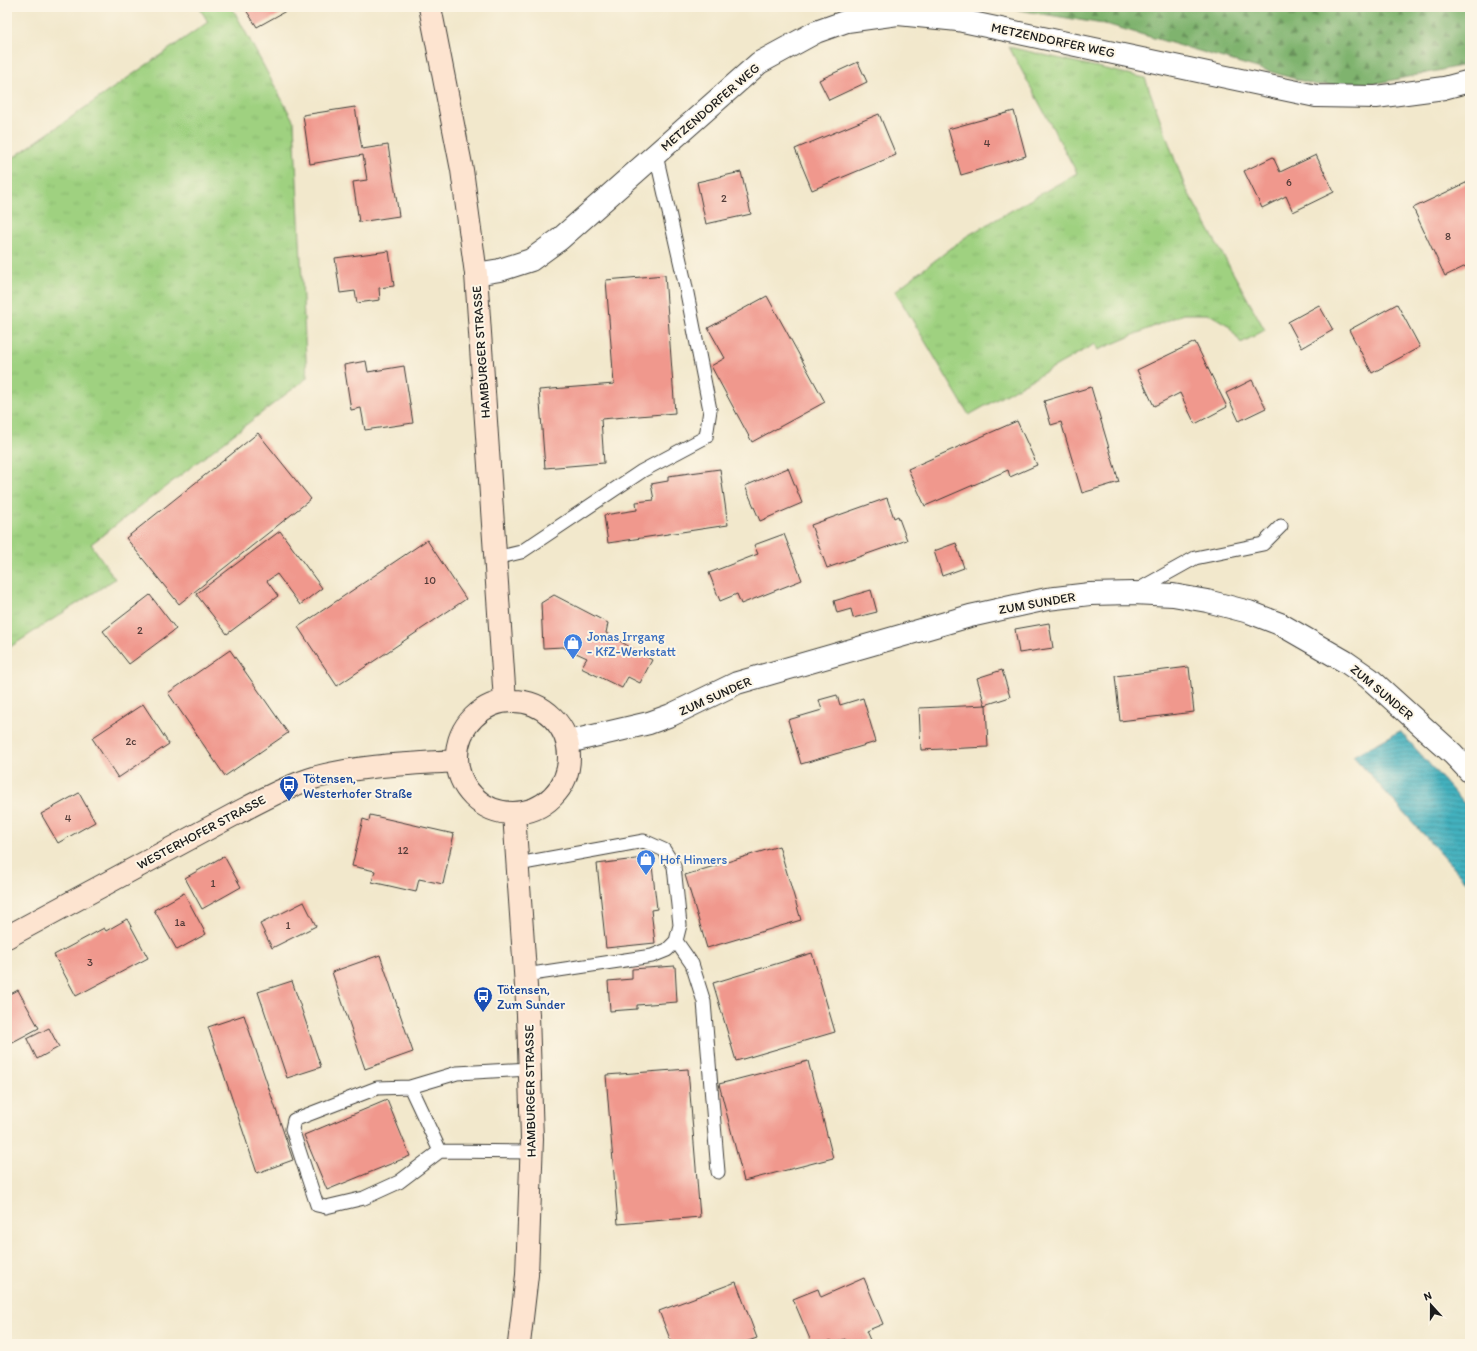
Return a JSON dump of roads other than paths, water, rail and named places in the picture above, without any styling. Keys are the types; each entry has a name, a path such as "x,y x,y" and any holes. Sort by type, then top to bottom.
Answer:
{"main road":[{"name":"HAMBURGER STRASSE","path":"430,7 462,170 476,274 505,701"},
{"path":"505,701 519,701 532,704 544,710 555,719 563,730 568,742 570,760 566,776 558,791 546,803 531,811 514,814 497,812 481,804 468,792 460,777 456,761 457,748 465,726 482,709 505,701"},
{"name":"WESTERHOFER STRASSE","path":"7,937 273,794 316,777 361,767 456,761"},
{"name":"HAMBURGER STRASSE","path":"514,814 525,975 530,1069 532,1152 527,1275 519,1344"}],"street":[{"name":"METZENDORFER WEG","path":"476,274 500,270 532,260 560,240 759,63 816,32 847,21 898,14 958,20 1316,96 1376,97 1444,88 1470,81"},
{"name":"ZUM SUNDER","path":"568,742 649,723 671,715 737,683 970,616 1047,599 1090,594 1133,593 1173,595 1207,601 1249,612 1280,624 1346,662 1369,678 1453,754 1470,772"}],"lane":[{"path":"496,558 521,552 642,471 706,437 710,410 685,284 656,154"},
{"path":"1133,593 1195,558 1263,544 1281,526"},
{"path":"518,864 644,841 664,850 674,866 680,926 676,941 667,950 652,956 525,975"},
{"path":"676,941 692,964 704,1002 718,1172"},
{"path":"530,1069 457,1073 410,1087 377,1088 294,1120 292,1129 317,1204 326,1207 364,1198 399,1182 440,1151 532,1152"},
{"path":"410,1087 440,1151"}],"water":[{"path":"1400,731 1470,810 1470,886 1353,756"}],"place":[{"name":"Jonas Irrgang - KfZ-Werkstatt","path":"573,660"},
{"name":"Tötensen, Westerhofer Straße","path":"289,802"},
{"name":"Hof Hinners","path":"646,876"},
{"name":"Tötensen, Zum Sunder","path":"483,1013"}]}
